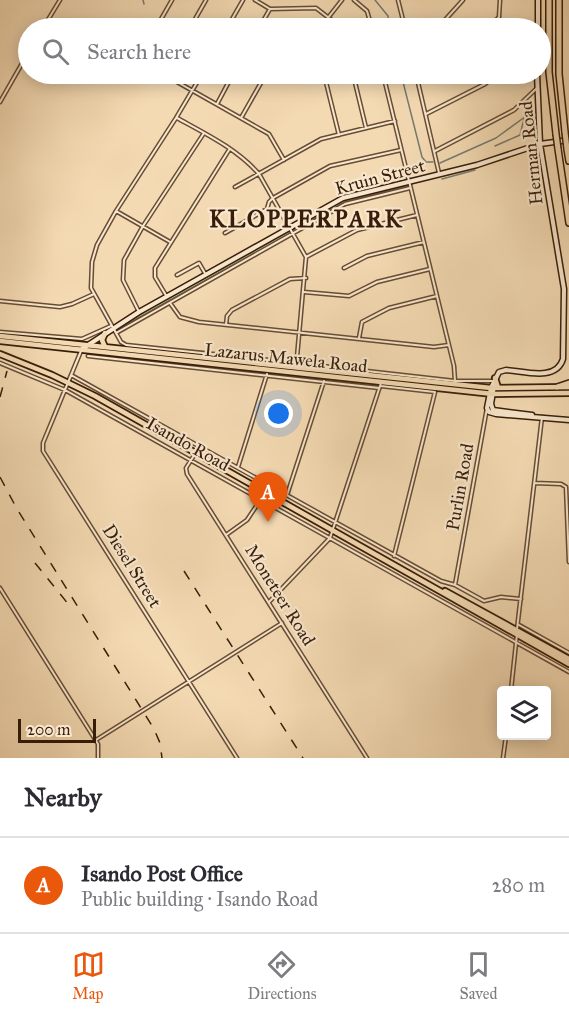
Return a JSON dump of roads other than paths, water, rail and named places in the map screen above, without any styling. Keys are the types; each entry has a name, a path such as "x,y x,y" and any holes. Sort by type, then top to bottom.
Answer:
{"highway":[{"path":"549,0 549,18"},
{"path":"559,0 559,74 569,161"},
{"path":"550,84 569,223"},
{"path":"557,387 569,385"}],"main road":[{"path":"538,18 539,0"},
{"name":"Herman Road","path":"493,387 498,372 506,370 551,373 559,369 563,359 564,287 540,144 537,84"},
{"name":"Kruin Street","path":"84,347 139,312 343,198 491,161 540,144 569,140"},
{"path":"105,333 102,340 105,348"},
{"name":"Lazarus Mawela Road","path":"0,339 381,383 557,387"},
{"name":"Lazarus Mawela Road","path":"84,347 296,368 381,383"},
{"name":"Isando Road","path":"0,354 68,382 438,589 517,630 569,662"},
{"path":"296,368 311,374"},
{"path":"493,387 491,404 493,410 544,418"},
{"name":"Lazarus Mawela Road","path":"493,387 569,393"},
{"name":"Purlin Road","path":"487,408 493,387"},
{"path":"487,408 493,413 568,421"}],"street":[{"path":"49,18 60,0"},
{"path":"162,18 172,0"},
{"path":"196,18 206,0"},
{"path":"233,18 243,0"},
{"path":"255,0 270,9 314,8 329,17 342,0"},
{"path":"354,0 367,11 369,18"},
{"path":"398,0 402,18"},
{"path":"447,18 460,6 462,0"},
{"path":"498,18 500,0"},
{"path":"265,18 270,9"},
{"path":"0,102 18,70"},
{"path":"182,84 270,134 284,160"},
{"path":"196,84 116,211 94,253 90,282 94,294 121,342 126,345 274,360 297,357 322,366 493,387"},
{"path":"217,104 228,84"},
{"path":"241,118 260,84"},
{"path":"326,84 339,135"},
{"path":"355,84 366,128"},
{"path":"385,84 449,345 456,375 455,381"},
{"path":"418,84 440,174"},
{"path":"426,114 484,84"},
{"path":"435,151 511,112 537,88"},
{"path":"176,118 248,161 259,174 306,257 306,278 296,368"},
{"path":"235,187 321,139 394,121"},
{"path":"139,312 124,284 122,270 124,261 143,226 204,133"},
{"path":"167,297 154,271 230,149"},
{"path":"225,233 267,209 268,202 273,198 330,166 401,150"},
{"name":"Kruin Street","path":"114,329 170,303 346,203 410,188"},
{"path":"116,211 170,242"},
{"path":"306,257 357,230 417,215"},
{"path":"344,268 366,256 424,242"},
{"path":"177,275 199,263 206,275"},
{"path":"304,292 349,296 379,281 430,269"},
{"path":"226,325 227,316 232,310 290,279 306,278"},
{"path":"0,301 60,307 94,294"},
{"path":"359,339 361,324 374,315 389,308 437,296"},
{"path":"170,303 177,314 183,318 226,325 437,347 449,345"},
{"path":"0,332 82,339 114,329"},
{"name":"Diesel Street","path":"84,347 43,443 43,451 237,758"},
{"path":"88,356 324,381 381,383 435,392 394,555"},
{"name":"Isando Road","path":"0,363 65,390 569,672"},
{"path":"238,468 267,374"},
{"name":"Isando Road","path":"71,375 441,581 455,585 484,601 501,597 521,599"},
{"path":"287,495 324,381"},
{"path":"268,602 330,538 381,383"},
{"name":"Purlin Road","path":"455,585 487,408"},
{"path":"511,686 544,418"},
{"path":"191,461 200,446"},
{"name":"Moneteer Road","path":"191,461 186,468 187,474 367,758"},
{"path":"535,483 561,484 566,487 569,562"},
{"path":"226,535 247,520 261,500"},
{"path":"0,588 99,746 98,758"},
{"path":"96,741 282,624"},
{"path":"517,630 569,653"},
{"path":"503,758 505,740"}],"waterway":[{"path":"143,0 144,4"},
{"path":"375,0 388,18"},
{"path":"404,84 422,157 426,162 433,162"},
{"path":"440,163 496,138 533,111"},
{"path":"495,146 520,135 524,119"},
{"path":"442,179 475,170"}],"railway":[{"path":"0,397 7,371"},
{"path":"0,477 17,509 154,729 160,743 162,758"},
{"path":"35,563 69,605"},
{"path":"184,571 303,758"}],"place":[{"name":"Isando Post Office","path":"268,522"}],"district":[{"name":"KLOPPERPARK","path":"306,219"}]}
